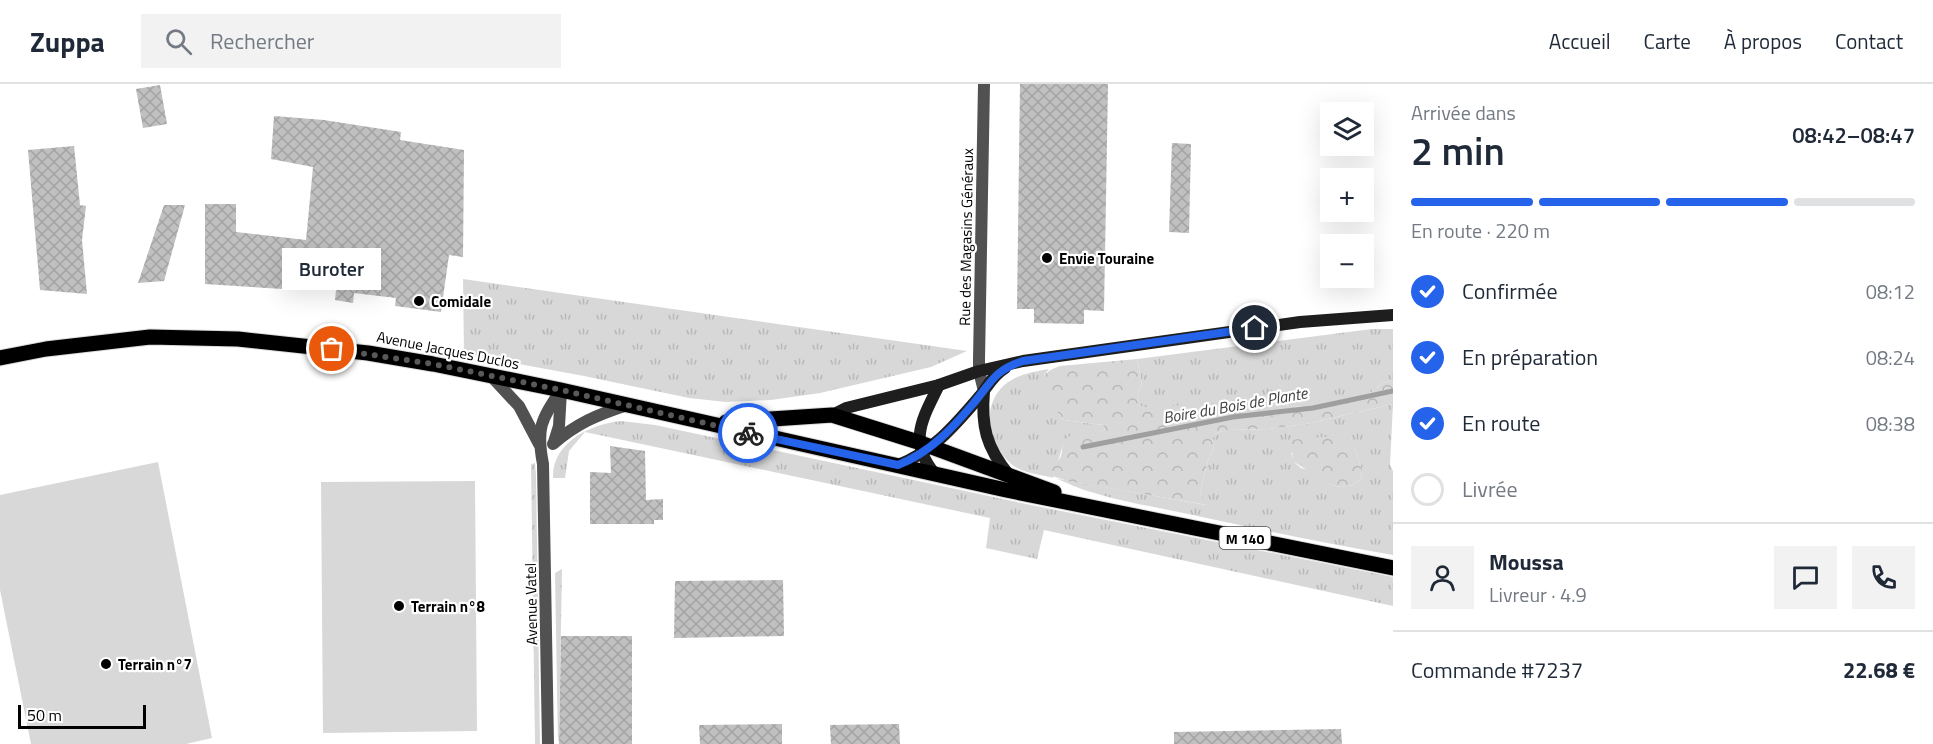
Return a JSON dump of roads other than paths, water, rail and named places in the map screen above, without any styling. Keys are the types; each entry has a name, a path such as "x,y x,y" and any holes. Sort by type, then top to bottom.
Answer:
{"main road":[{"path":"832,414 846,408 939,385 979,371 1023,361 1300,322 1393,315"},
{"name":"Avenue Jacques Duclos","path":"0,358 108,341 150,337 238,339 368,353 561,390 708,423"},
{"path":"898,465 952,428 992,379 1011,364"},
{"path":"934,474 924,448 925,414 939,385"},
{"path":"984,391 982,410 985,437 1010,476"},
{"name":"M 140","path":"708,423 832,414 1096,507"},
{"name":"M 140","path":"708,423 1006,490 1393,568"}],"street":[{"name":"Rue des Magasins Généraux","path":"984,84 979,371 984,391"},
{"path":"491,376 519,406 539,445"},
{"name":"Avenue Vatel","path":"543,464 559,426 561,390"},
{"name":"Avenue Vatel","path":"548,744 543,464 539,445 540,427 561,390"},
{"path":"553,444 582,422 627,405"}],"waterway":[{"name":"Boire du Bois de Plante","path":"1083,447 1233,417 1313,408 1393,391"}],"place":[{"name":"Envie Touraine","path":"1047,258"},
{"name":"Comidale","path":"419,301"},
{"name":"Buroter","path":"332,349"},
{"name":"Terrain n°8","path":"399,606"},
{"name":"Terrain n°7","path":"106,664"}]}
